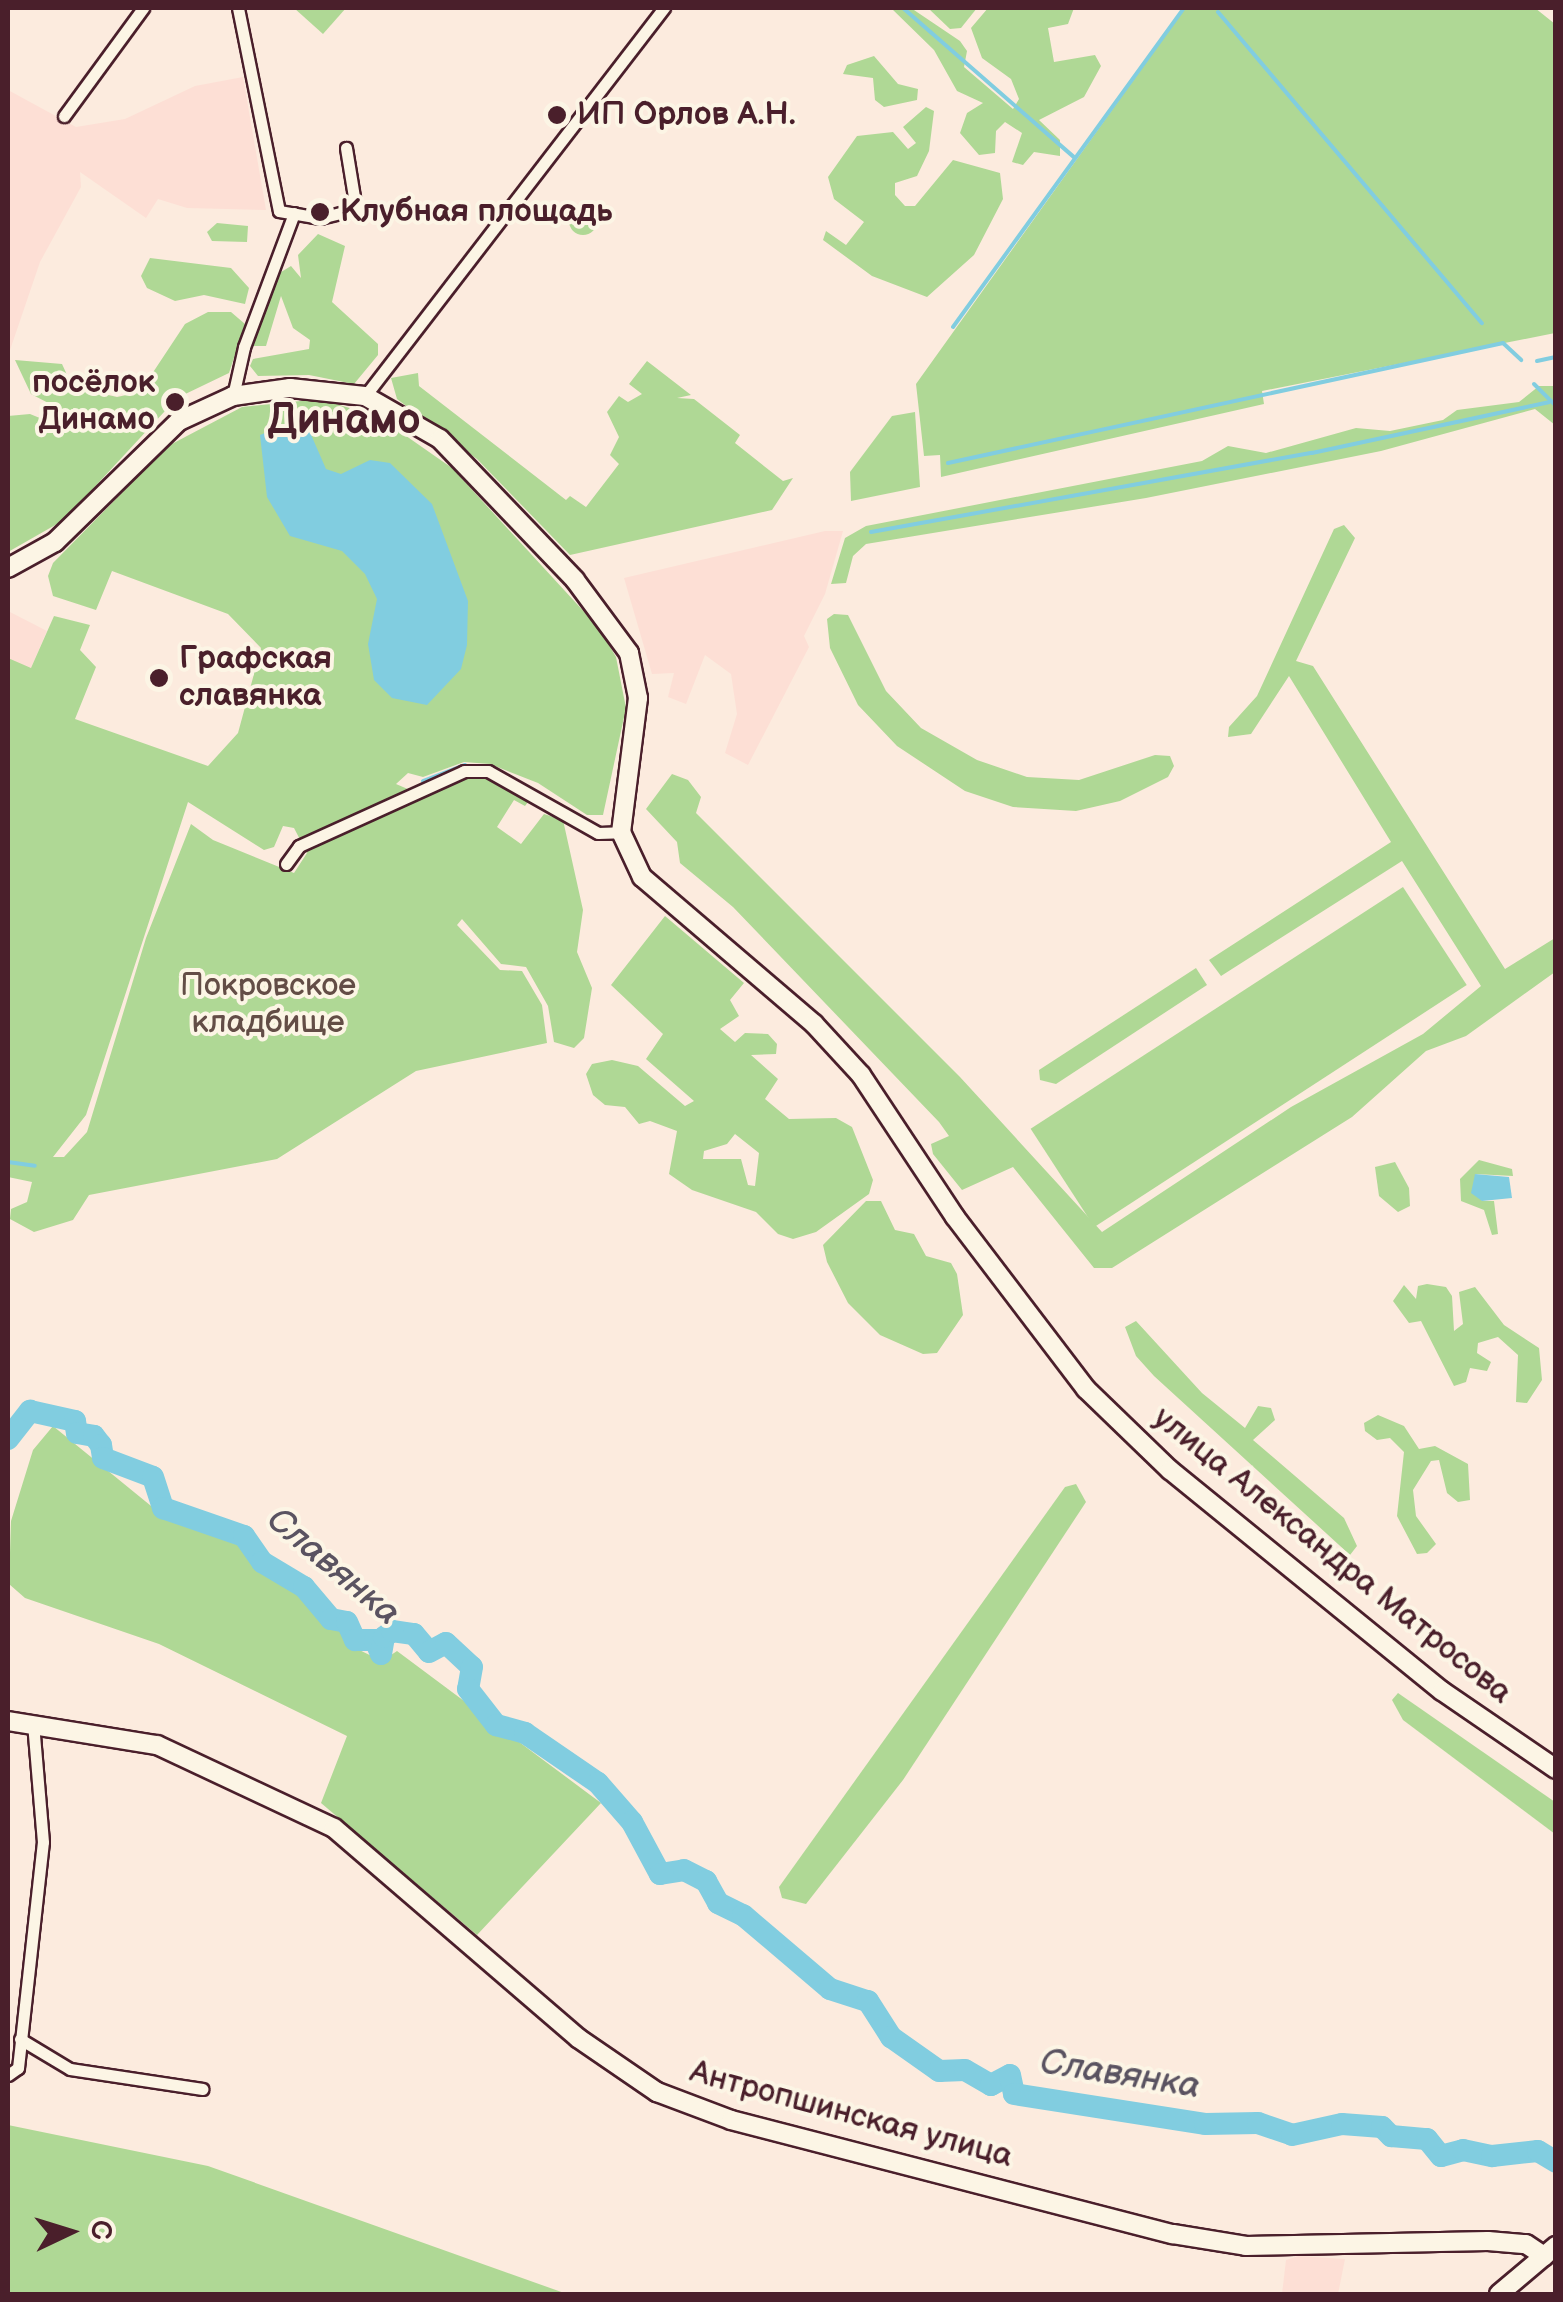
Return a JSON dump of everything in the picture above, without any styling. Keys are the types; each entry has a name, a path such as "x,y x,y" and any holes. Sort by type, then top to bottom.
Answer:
{"main road":[{"path":"8,568 66,533 179,421 233,396 290,388 365,396 412,418 466,463 575,580 629,653 638,698 620,832"},
{"name":"улица Александра Матросова","path":"620,832 627,855 661,898 814,1024 861,1075 997,1276 1086,1389 1170,1470 1382,1642 1556,1769"},
{"name":"Антропшинская улица","path":"8,1720 158,1745 334,1828 578,2038 657,2092 732,2120 1228,2244 1488,2241 1526,2244 1550,2251"},
{"path":"1499,2294 1550,2251"}],"street":[{"path":"64,116 143,8"},
{"path":"238,8 279,211 320,218 356,209 346,148"},
{"path":"365,396 664,8"},
{"path":"233,396 244,347 294,213"},
{"path":"286,864 299,846 464,770 488,771 598,832 620,832"},
{"path":"8,2075 18,2068 43,1842 33,1724"},
{"path":"20,2039 70,2069 202,2090"}],"shaded area":[{"path":"243,77 266,210 187,208 158,199 146,218 80,172 81,187 40,262 8,356 8,90 76,127 125,119 195,86"},
{"path":"825,531 843,531 825,594 804,636 809,647 748,765 725,753 737,714 731,674 705,655 686,704 668,697 674,673 652,674 624,578"},
{"path":"8,611 47,631 31,668 8,663"},
{"path":"1298,2256 1345,2259 1338,2294 1282,2294 1286,2260"}],"green space":[{"path":"294,8 346,8 323,34"},
{"path":"891,8 911,8 960,41 967,51 964,67 1013,109 1019,99 1011,79 982,58 971,28 988,8 1074,8 1068,24 1048,28 1054,62 1095,55 1101,66 1084,97 1039,120 1060,140 1060,156 1034,152 1023,165 1012,162 1022,133 1005,122 996,131 995,153 979,155 960,133 967,113 983,103 957,91 934,50"},
{"path":"928,8 977,8 961,28 950,29"},
{"path":"1185,8 1535,8 1555,24 1555,333 1262,391 1264,404 941,477 940,455 924,456 916,384"},
{"path":"874,56 898,84 918,89 917,100 884,107 875,100 873,78 843,74 847,65"},
{"path":"926,107 934,111 929,151 917,176 895,183 895,195 905,206 915,206 953,160 1000,173 1003,199 974,255 927,297 872,276 823,240 826,231 846,245 864,222 834,199 828,177 857,136 893,132 908,149 916,143 903,127"},
{"path":"583,207 593,211 597,221 593,231 583,235 573,231 569,221 573,211"},
{"path":"217,223 248,226 247,242 212,241 207,232"},
{"path":"318,234 345,246 332,302 378,344 378,355 354,384 309,375 258,376 250,366 253,359 309,349 310,340 293,328 281,296 266,346 247,346 273,277 291,266 301,278 298,255"},
{"path":"150,258 231,268 249,288 245,304 204,295 175,301 147,288 141,276"},
{"path":"208,312 231,312 245,324 229,373 177,398 64,520 8,552 8,416 30,414 74,432 81,420 31,394 15,360 62,364 68,377 91,391 117,397 140,392 185,324"},
{"path":"647,361 691,395 677,398 694,399 740,435 735,443 783,481 793,478 772,510 570,555 477,459 397,399 391,378 418,373 419,386 566,500 570,496 586,507 619,464 610,455 619,437 607,412 619,396 628,402 642,394 629,384"},
{"path":"1539,386 1555,386 1555,425 1535,409 1381,451 1146,498 866,544 853,556 846,583 831,584 845,538 866,526 1202,461 1228,446 1266,453 1356,428 1390,431 1443,420 1457,410 1519,402"},
{"name":"Покровское кладбище","path":"320,399 379,417 452,468 599,628 616,657 626,708 603,815 587,815 538,783 490,764 464,762 423,777 408,773 396,784 410,790 472,773 532,797 525,806 514,800 497,827 521,844 544,814 563,820 583,910 577,952 592,988 584,1038 574,1048 554,1042 548,1006 526,967 501,964 462,919 457,925 500,970 522,971 542,1005 547,1043 416,1071 277,1159 89,1195 73,1220 34,1232 10,1219 11,1209 27,1202 32,1182 8,1177 8,658 31,668 54,616 90,625 80,650 96,667 75,719 208,766 238,733 261,648 228,614 112,571 96,610 53,596 48,576 53,563 168,446 242,407","holes":["188,802 264,850 274,847 283,826 294,828 307,853 294,873 213,840 191,824 146,938 87,1132 64,1157 53,1157 86,1115"]},
{"path":"915,412 920,487 851,501 850,472 892,416"},
{"path":"1344,525 1355,538 1296,661 1313,666 1505,969 1555,938 1555,972 1466,1036 1426,1051 1352,1117 1112,1268 1094,1268 1013,1167 962,1190 933,1154 931,1144 949,1136 939,1122 733,907 680,863 677,842 646,809 672,774 688,780 701,797 696,813 960,1077 1102,1232 1291,1107 1423,1034 1481,986 1402,861 1221,976 1209,960 1391,842 1289,676 1251,734 1228,737 1229,727 1257,696 1334,529"},
{"path":"834,614 848,615 886,691 921,728 977,760 1027,777 1079,780 1155,755 1170,756 1174,766 1168,777 1120,801 1076,811 1013,807 965,791 897,746 858,705 830,648 827,619"},
{"path":"1403,887 1467,985 1094,1227 1031,1129"},
{"path":"665,916 744,983 730,1000 739,1016 720,1029 735,1042 745,1033 768,1034 777,1044 776,1054 751,1055 778,1079 765,1099 789,1119 836,1118 852,1127 873,1180 869,1194 816,1232 793,1239 778,1234 756,1212 692,1190 669,1174 677,1131 650,1121 639,1124 625,1107 605,1105 593,1095 586,1074 592,1064 612,1060 638,1066 685,1106 694,1101 646,1059 663,1034 611,985","holes":["735,1134 759,1153 755,1186 748,1185 741,1159 703,1159 704,1151 727,1144"]},
{"path":"1196,968 1207,985 1056,1084 1040,1080 1039,1070"},
{"path":"1479,1160 1512,1169 1513,1176 1475,1174 1482,1201 1494,1201 1498,1234 1492,1235 1484,1210 1461,1201 1460,1179"},
{"path":"1395,1162 1409,1188 1410,1206 1398,1212 1379,1196 1375,1167"},
{"path":"866,1201 881,1201 895,1230 914,1234 926,1256 951,1263 957,1274 963,1315 937,1353 923,1354 880,1335 848,1303 827,1262 823,1245"},
{"path":"1404,1285 1416,1299 1418,1286 1446,1287 1452,1296 1454,1331 1463,1324 1459,1292 1475,1287 1504,1325 1539,1348 1542,1380 1527,1403 1516,1402 1518,1355 1498,1337 1478,1343 1477,1353 1491,1362 1487,1371 1470,1368 1466,1382 1454,1386 1421,1321 1409,1323 1393,1301"},
{"path":"1136,1321 1202,1393 1245,1428 1258,1406 1271,1408 1275,1420 1253,1440 1344,1518 1357,1546 1350,1555 1154,1376 1136,1356 1125,1327"},
{"path":"1378,1415 1404,1426 1419,1449 1435,1446 1468,1464 1470,1500 1458,1502 1447,1493 1439,1460 1431,1461 1413,1490 1416,1516 1436,1544 1427,1553 1417,1554 1397,1516 1404,1452 1390,1438 1377,1440 1365,1431 1364,1423"},
{"path":"53,1426 156,1510 242,1543 263,1570 339,1624 349,1645 382,1661 397,1651 601,1803 477,1935 321,1803 347,1736 159,1644 25,1598 9,1584 11,1521 33,1450"},
{"path":"1076,1484 1086,1502 903,1780 806,1904 782,1898 779,1887 1065,1487"},
{"path":"1398,1693 1555,1802 1555,1834 1403,1720 1392,1700"},
{"path":"8,2125 208,2166 567,2294 8,2294"}],"water":[{"path":"294,421 309,430 326,469 341,474 370,460 390,463 432,504 468,601 467,645 461,669 427,705 392,698 374,680 368,644 377,599 365,574 342,551 290,536 267,497 260,435"},
{"path":"1475,1174 1509,1177 1512,1198 1482,1201 1471,1193"}],"waterway":[{"path":"903,8 1075,158"},
{"path":"953,327 1184,8"},
{"path":"1218,12 1482,323"},
{"path":"948,463 1503,343 1521,360"},
{"path":"1537,361 1556,357"},
{"path":"1534,384 1556,406"},
{"path":"871,532 1312,453 1549,402"},
{"path":"423,781 465,765"},
{"path":"8,1162 35,1166"},
{"name":"Славянка","path":"8,1439 30,1411 75,1421 77,1433 94,1436 101,1445 103,1458 153,1477 163,1508 244,1536 262,1562 304,1587 331,1619 347,1622 355,1640 375,1640 381,1654 384,1637 392,1631 414,1634 429,1652 446,1643 472,1667 468,1689 496,1725 525,1733 598,1783 632,1822 660,1874 684,1870 706,1881 718,1903 743,1915 830,1989 868,2001 891,2037 939,2071 965,2070 991,2085 1010,2075 1014,2094 1205,2124 1258,2123 1292,2135 1342,2124 1382,2127 1391,2136 1427,2139 1441,2156 1463,2150 1492,2156 1538,2151 1556,2162"}],"place":[{"name":"ИП Орлов А.Н.","path":"557,115"},
{"name":"Клубная площадь","path":"320,212"},
{"name":"посёлок Динамо","path":"175,402"},
{"name":"Графская славянка","path":"159,678"}],"district":[{"name":"Динамо","path":"344,421"}]}
